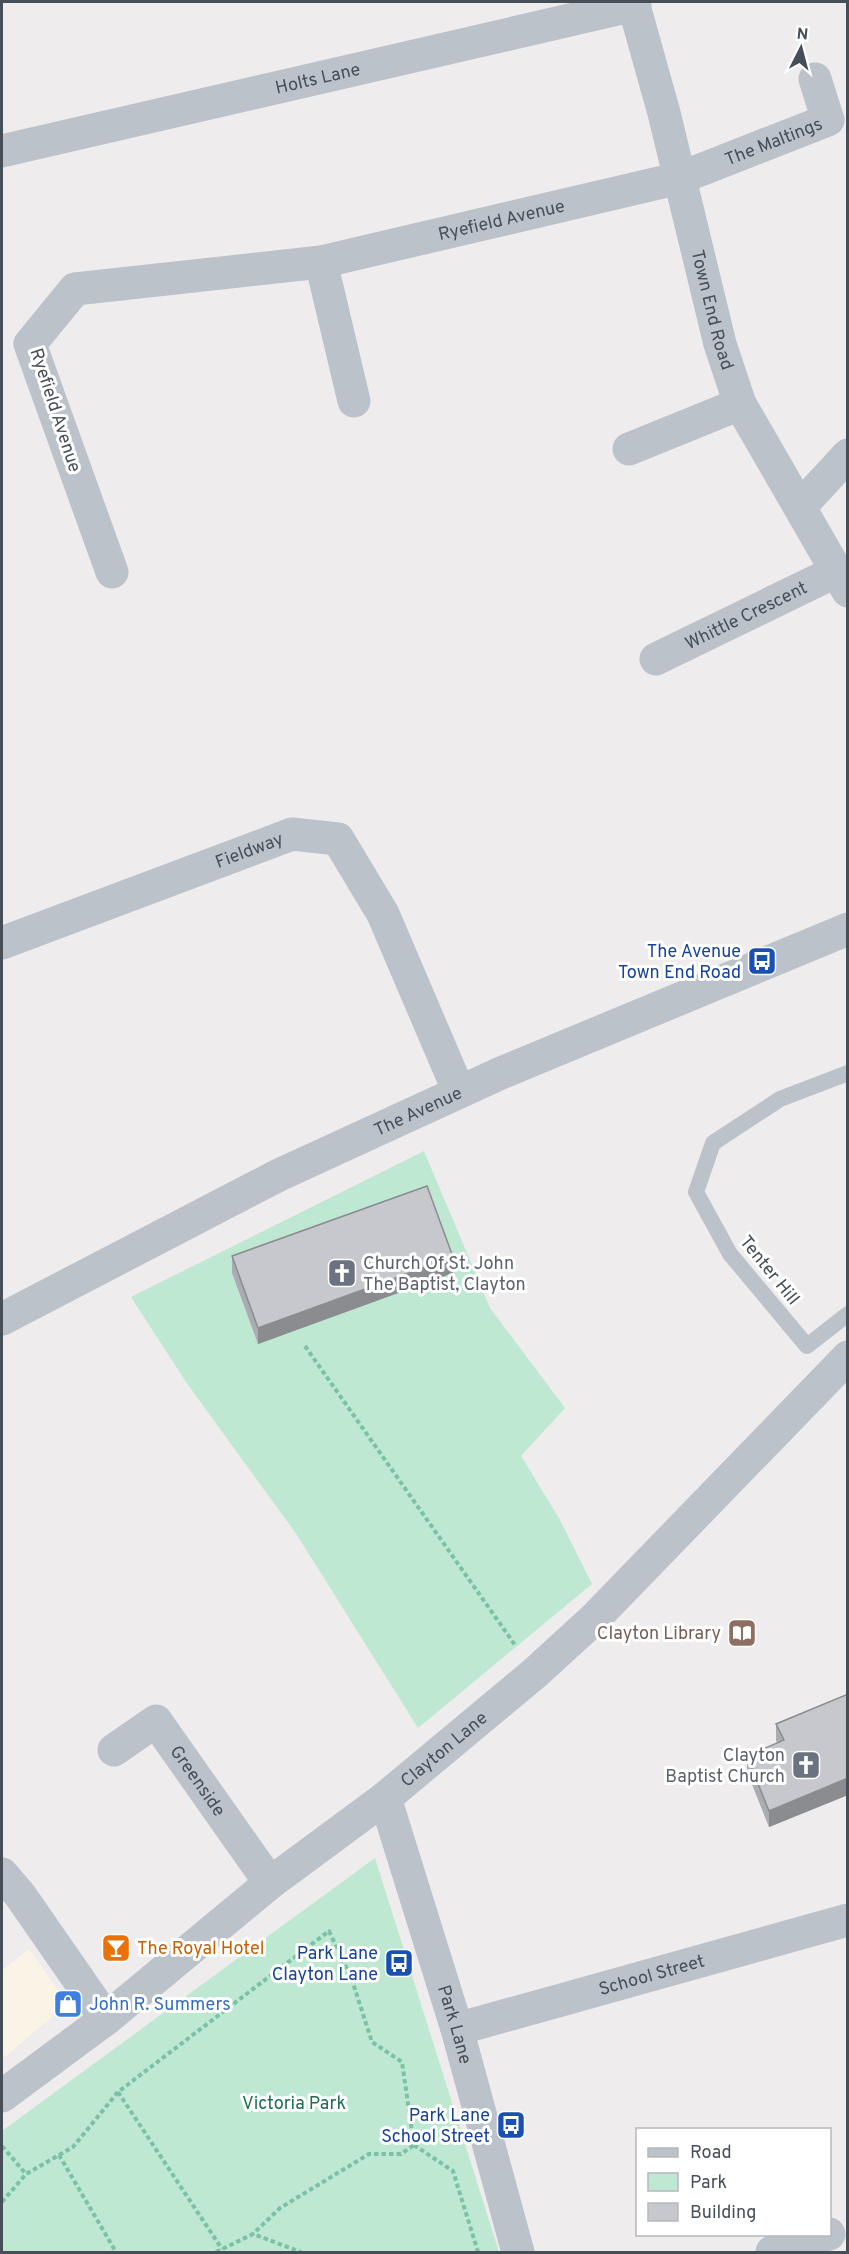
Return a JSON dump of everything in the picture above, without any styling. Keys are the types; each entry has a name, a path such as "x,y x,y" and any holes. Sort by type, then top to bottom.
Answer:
{"street":[{"name":"Holts Lane","path":"2,151 634,3"},
{"name":"Town End Road","path":"634,3 680,178 720,344 740,404 842,581"},
{"name":"The Maltings","path":"680,178 828,120 815,79"},
{"name":"Ryefield Avenue","path":"112,572 30,344 75,289 321,262 680,178"},
{"path":"321,262 354,400"},
{"path":"629,449 740,404"},
{"path":"800,507 848,454"},
{"name":"Whittle Crescent","path":"656,659 842,581"},
{"name":"Fieldway","path":"2,943 292,834 338,839 383,914 459,1092"},
{"name":"The Avenue","path":"2,1319 279,1175 459,1092 848,929"},
{"name":"Clayton Lane","path":"2,2096 106,2019 270,1883 385,1798 535,1673 594,1619 848,1357"},
{"name":"Greenside","path":"114,1750 156,1721 270,1883"},
{"name":"Park Lane","path":"385,1798 457,2029 518,2253"},
{"path":"2,1874 20,1895 106,2019"},
{"name":"School Street","path":"457,2029 848,1920"},
{"path":"831,2234 848,2230"},
{"path":"772,2253 823,2236"}],"lane":[{"name":"Tenter Hill","path":"848,1073 780,1099 713,1143 696,1192 730,1254 807,1346 848,1314"}],"path":[{"path":"305,1346 535,1673"},
{"path":"2,2202 26,2174 73,2147 118,2092 329,1931 352,1980 372,2042 402,2062 414,2145 453,2171 478,2253"},
{"path":"118,2092 222,2249"},
{"path":"216,2253 253,2234 280,2208 369,2154 401,2154 414,2145"},
{"path":"2,2146 26,2174"},
{"path":"58,2156 116,2253"},
{"path":"253,2234 301,2253"}],"shaded area":[{"path":"29,1949 68,2004 2,2059 2,1970"}],"green space":[{"path":"424,1151 490,1308 565,1408 521,1456 560,1520 592,1584 418,1728 297,1535 186,1382 131,1297"},
{"name":"Victoria Park","path":"375,1858 499,2252 2,2252 2,2131"}],"building":[{"name":"Church Of St. John The Baptist, Clayton","path":"427,1186 453,1257 258,1328 232,1256"},
{"name":"Clayton Baptist Church","path":"848,1694 848,1778 769,1811 747,1756 784,1740 776,1724"}],"place":[{"name":"The Avenue Town End Road","path":"762,961"},
{"name":"Church Of St. John The Baptist, Clayton","path":"342,1273"},
{"name":"Clayton Library","path":"742,1633"},
{"name":"Clayton Baptist Church","path":"806,1765"},
{"name":"The Royal Hotel","path":"116,1948"},
{"name":"Park Lane Clayton Lane","path":"399,1963"},
{"name":"John R. Summers","path":"68,2004"},
{"name":"Park Lane School Street","path":"511,2125"}]}
